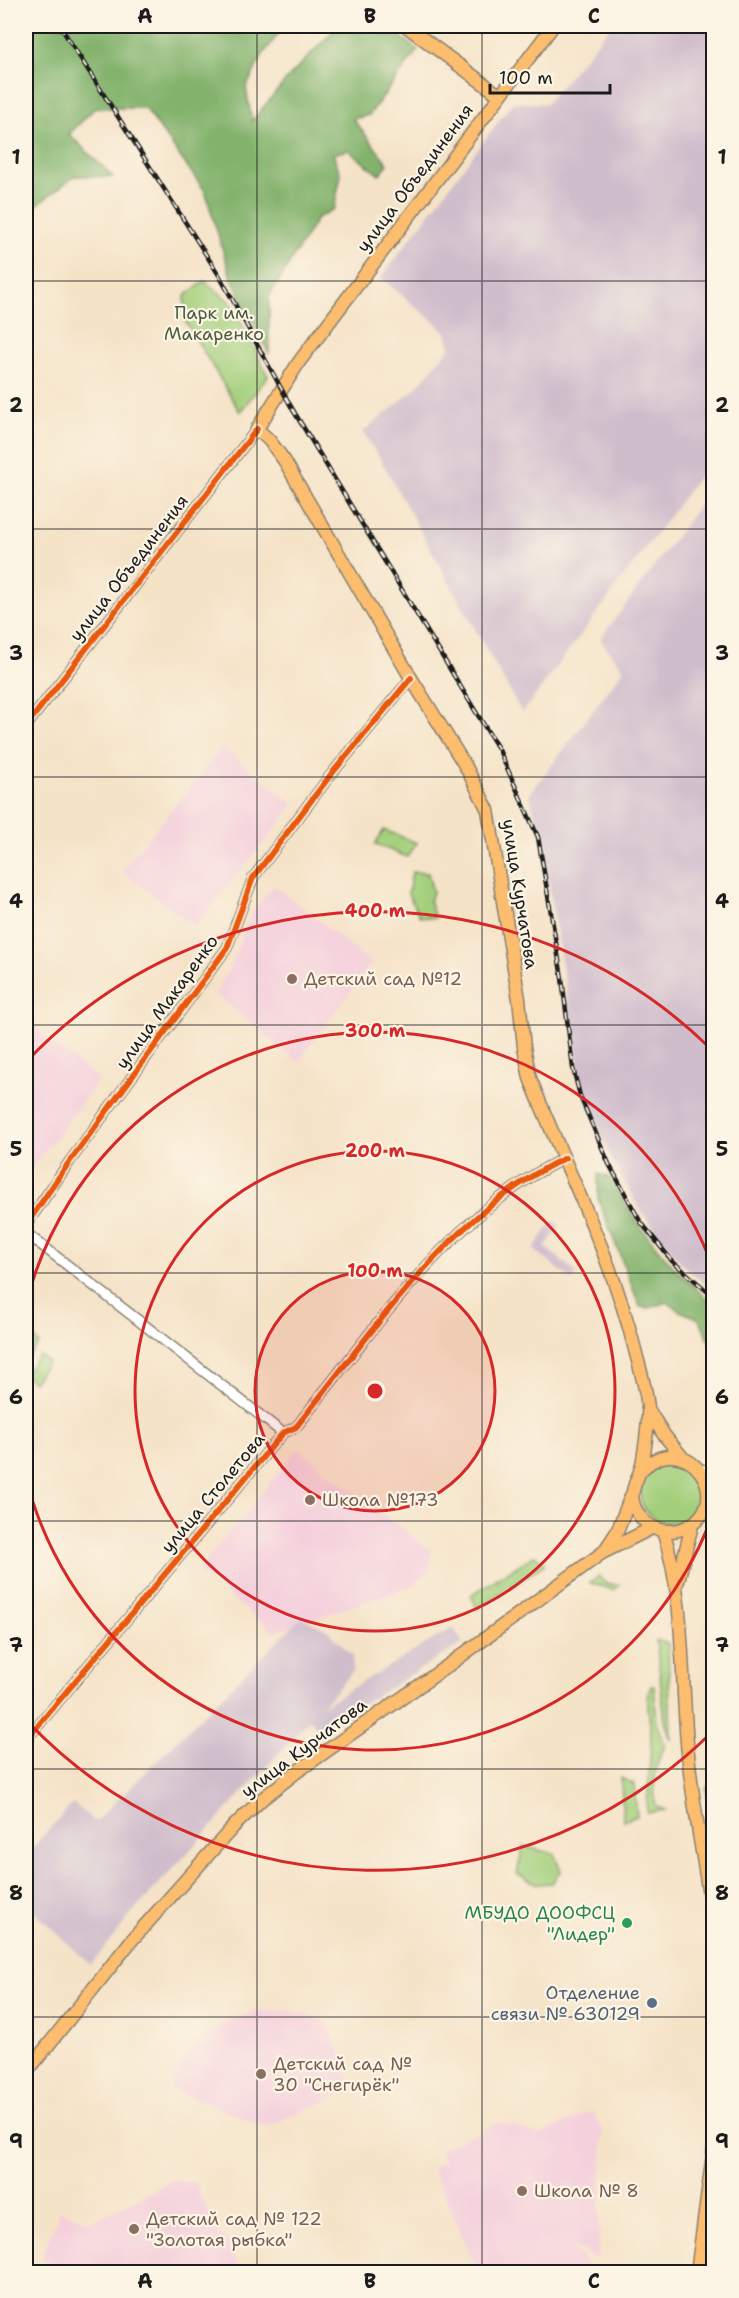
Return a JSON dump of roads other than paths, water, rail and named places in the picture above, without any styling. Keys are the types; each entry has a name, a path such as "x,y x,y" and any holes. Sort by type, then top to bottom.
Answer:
{"main road":[{"path":"406,26 499,95"},
{"name":"улица Объединения","path":"257,429 299,362 552,26"},
{"name":"улица Курчатова","path":"257,429 269,440 284,460 411,678 466,767 488,810 530,1078 604,1254 628,1322 648,1409 664,1435 683,1458"},
{"name":"улица Курчатова","path":"640,1471 648,1409"},
{"path":"668,1456 683,1458 699,1469 706,1482 709,1510 692,1525 683,1530 657,1529 602,1553 617,1532 640,1471 652,1460 668,1456"},
{"path":"632,1494 634,1507 640,1518 657,1529 670,1553 676,1591 688,1762 714,1930"},
{"path":"676,1591 692,1525"},
{"name":"улица Курчатова","path":"26,2073 131,1941 234,1826 262,1799 602,1553"},
{"path":"697,2272 714,2147"}],"street":[{"name":"улица Объединения","path":"26,726 257,429"},
{"name":"улица Макаренко","path":"26,1225 77,1152 228,948 253,878 328,777 411,678"},
{"name":"улица Столетова","path":"26,1740 283,1432 296,1427 435,1255 499,1199 542,1170 565,1158"},
{"name":"улица Столетова","path":"26,1233 283,1432"},
{"path":"699,1469 714,1472"}],"railway":[{"path":"60,26 219,275 293,410 499,750 538,837 562,978 573,1068 580,1096 609,1164 640,1221 672,1261 714,1297"}],"place":[{"name":"Детский сад №12","path":"292,979"},
{"name":"Школа №173","path":"310,1500"},
{"name":"МБУДО ДООФСЦ \"Лидер\"","path":"627,1923"},
{"name":"Отделение связи № 630129","path":"652,2003"},
{"name":"Детский сад № 30 \"Снегирёк\"","path":"261,2074"},
{"name":"Школа № 8","path":"522,2191"},
{"name":"Детский сад № 122 \"Золотая рыбка\"","path":"134,2229"}],"park label":[{"name":"Парк им. Макаренко","path":"214,323"}]}
